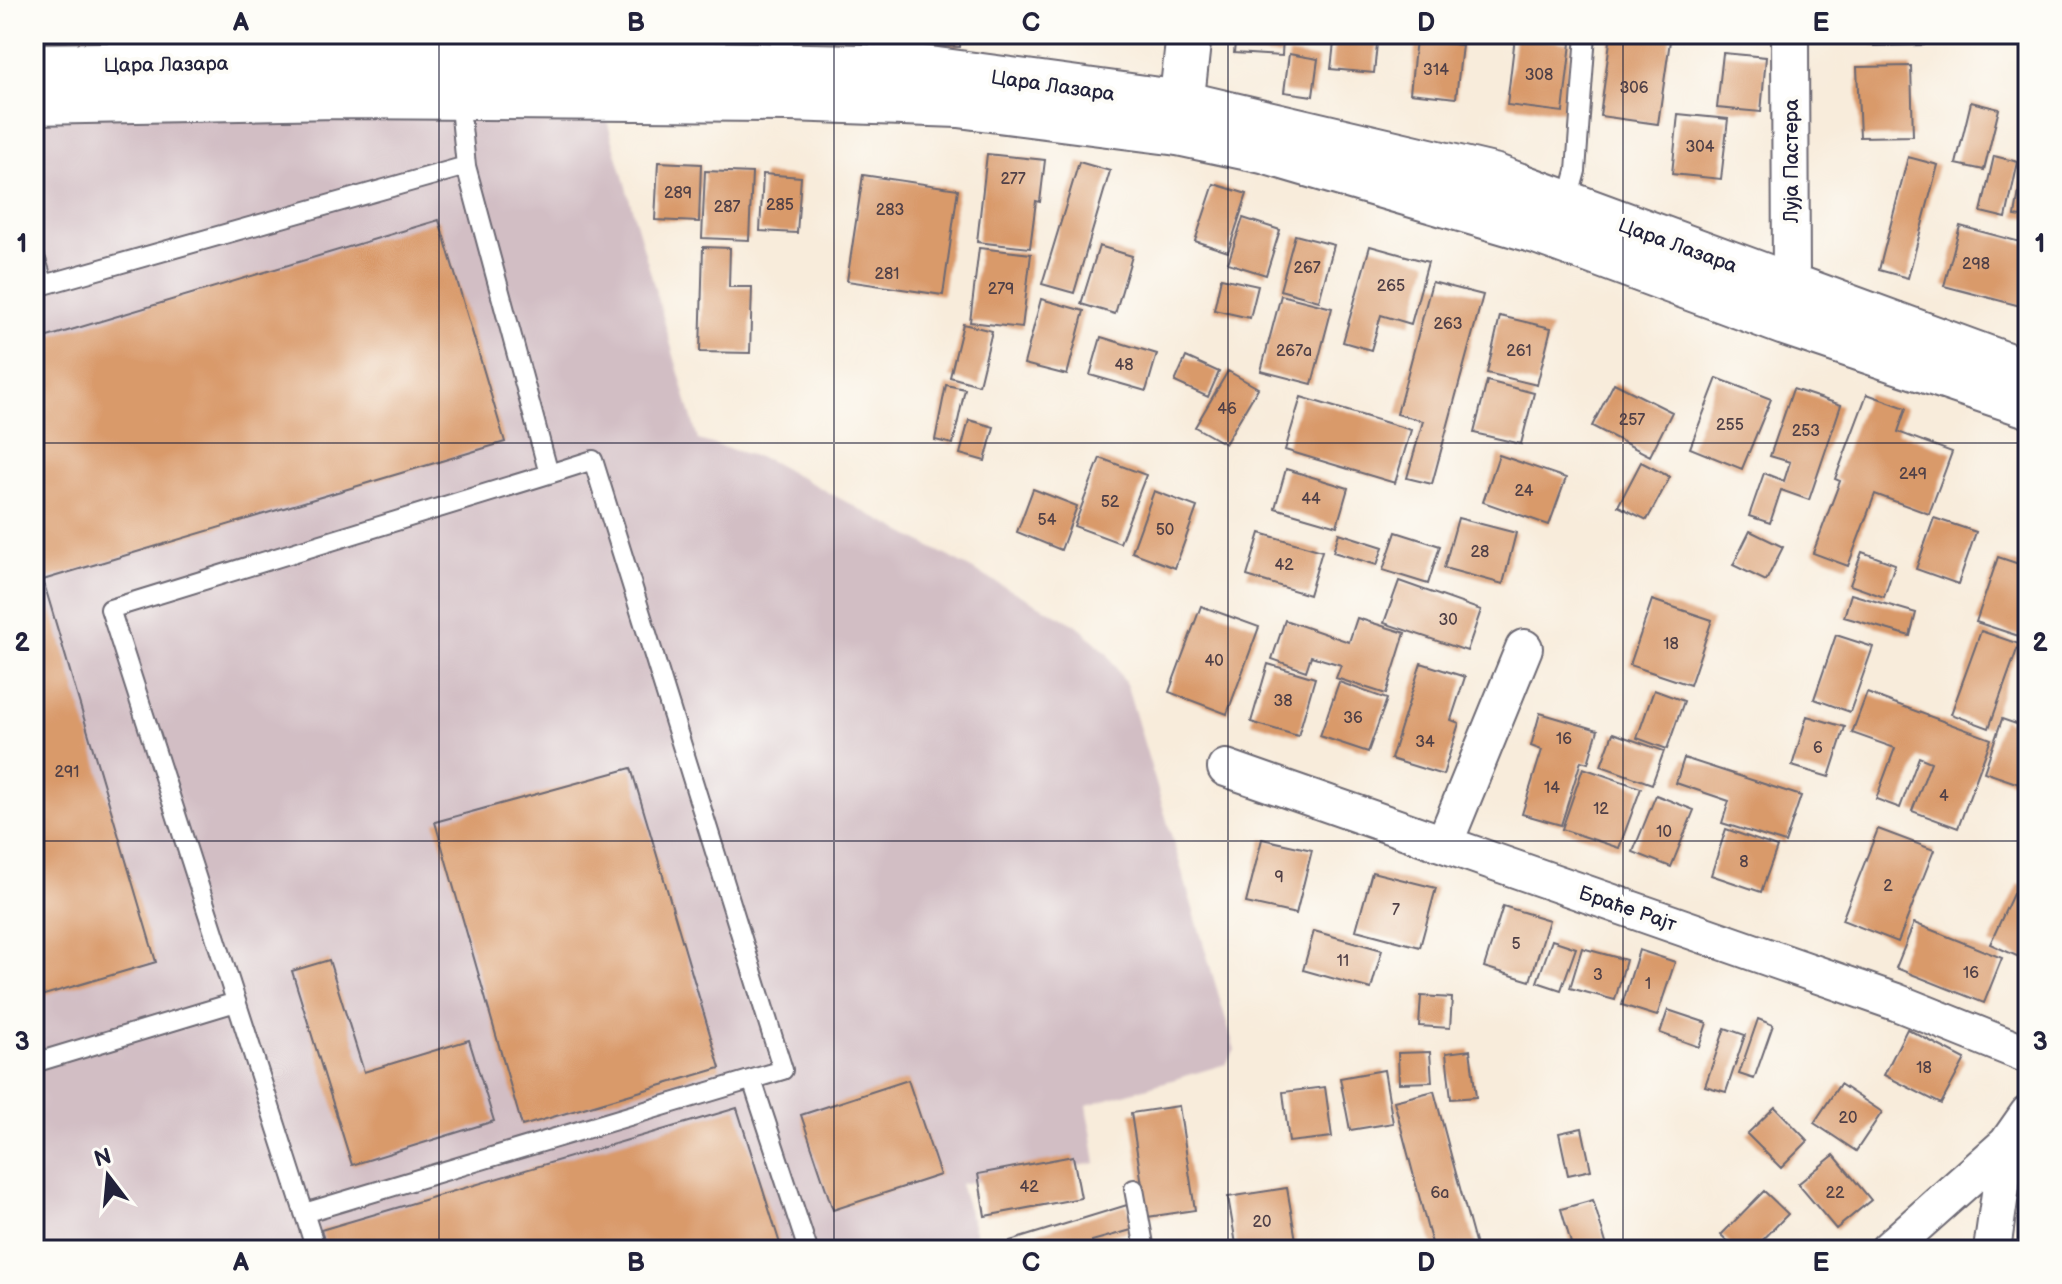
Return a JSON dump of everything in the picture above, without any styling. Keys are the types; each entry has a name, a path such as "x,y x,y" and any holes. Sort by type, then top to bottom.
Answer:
{"main road":[{"path":"1180,118 1189,34"},
{"name":"Цара Лазара","path":"34,66 464,79 922,68 1493,176 1567,204 1788,305 2028,405"},
{"name":"Цара Лазара","path":"34,102 337,96 464,79"},
{"name":"Цара Лазара","path":"1180,118 1263,151 2028,373"}],"street":[{"name":"Луја Пастера","path":"1788,305 1790,34"},
{"path":"1444,844 1524,648"},
{"name":"Браће Рајт","path":"1226,768 1896,1002 2028,1055"},
{"path":"1888,1250 2007,1144 2028,1114"},
{"path":"1992,1250 2007,1144"}],"lane":[{"path":"1567,204 1576,171 1586,34"},
{"path":"464,79 466,166 549,474"},
{"path":"34,254 44,285 466,166"},
{"path":"304,1213 783,1070 593,460 110,609 236,1002 304,1213 316,1250"},
{"path":"34,1063 236,1002"},
{"path":"752,1080 808,1250"},
{"path":"1134,1189 1145,1250"}],"shaded area":[{"path":"601,99 698,440 768,460 1078,626 1107,653 1127,686 1235,1050 1226,1064 1087,1105 1096,1163 960,1184 981,1250 34,1250 34,102"}],"building":[{"path":"38,34 68,34 67,42 38,38"},
{"path":"74,34 117,34 117,41 74,39"},
{"path":"137,34 164,34 162,46 136,42"},
{"path":"501,34 552,34 552,38 501,37"},
{"path":"923,34 961,34 960,47 922,45"},
{"path":"1236,34 1283,34 1282,56 1234,53"},
{"path":"1335,34 1378,34 1374,73 1331,69"},
{"path":"1611,34 1671,34 1658,124 1600,116"},
{"path":"1874,34 1923,34 1924,45 1874,46"},
{"path":"1515,37 1571,43 1563,112 1507,105"},
{"path":"1416,40 1462,45 1456,98 1410,93"},
{"path":"1723,53 1766,57 1761,112 1717,108"},
{"path":"1289,54 1318,59 1313,96 1284,92"},
{"path":"1911,66 1913,136 1860,137 1857,67"},
{"path":"1971,102 1999,109 1984,170 1956,164"},
{"path":"1678,114 1728,119 1721,179 1672,174"},
{"path":"987,154 1045,160 1030,248 977,242"},
{"path":"1994,156 2018,162 2006,218 1981,212"},
{"path":"1908,157 1938,165 1908,278 1879,270"},
{"path":"2024,160 2028,161 2028,218 2015,216"},
{"path":"658,162 701,164 699,222 655,220"},
{"path":"1079,162 1110,171 1074,293 1042,284"},
{"path":"705,171 752,173 749,240 702,238"},
{"path":"763,174 801,177 797,233 760,231"},
{"path":"863,175 958,189 943,295 847,281"},
{"path":"1214,184 1247,194 1228,252 1195,241"},
{"path":"1243,218 1280,230 1266,275 1228,263"},
{"path":"439,220 505,442 43,580 156,962 34,998 34,341"},
{"path":"1960,226 2028,244 2028,308 1944,286"},
{"path":"1295,235 1334,245 1319,301 1280,290"},
{"path":"1099,246 1132,256 1115,314 1081,304"},
{"path":"1370,246 1428,262 1411,324 1381,315 1371,350 1343,342"},
{"path":"703,247 730,248 729,287 752,287 750,353 700,352"},
{"path":"979,248 1031,254 1022,328 970,322"},
{"path":"1221,278 1258,286 1250,318 1214,310"},
{"path":"1432,282 1483,295 1432,484 1407,478 1423,421 1397,414"},
{"path":"1281,295 1332,308 1312,384 1261,371"},
{"path":"1041,299 1084,311 1067,375 1024,364"},
{"path":"1500,316 1551,328 1537,385 1487,373"},
{"path":"963,324 992,331 979,385 950,377"},
{"path":"1101,337 1157,354 1146,391 1090,375"},
{"path":"1186,357 1219,372 1208,397 1175,382"},
{"path":"1228,371 1258,388 1225,444 1195,427"},
{"path":"1717,378 1771,399 1742,469 1690,448"},
{"path":"1487,381 1534,393 1521,444 1474,433"},
{"path":"1614,383 1672,412 1650,456 1592,426"},
{"path":"946,385 965,389 953,444 935,440"},
{"path":"1793,389 1841,405 1809,500 1781,490 1770,523 1749,516 1764,473 1784,481 1790,462 1770,456"},
{"path":"1867,394 1906,408 1898,432 1952,452 1929,514 1875,494 1848,566 1813,553 1840,481 1835,479"},
{"path":"1301,397 1411,430 1395,483 1285,450"},
{"path":"969,420 994,427 985,461 960,454"},
{"path":"1499,455 1566,478 1549,525 1483,502"},
{"path":"1100,458 1146,475 1120,543 1074,526"},
{"path":"1641,462 1670,477 1647,520 1618,506"},
{"path":"1286,469 1348,488 1337,526 1275,508"},
{"path":"1033,489 1077,506 1061,550 1017,532"},
{"path":"1154,491 1197,507 1175,568 1132,552"},
{"path":"1458,518 1516,533 1503,584 1444,568"},
{"path":"1934,518 1976,532 1958,584 1916,569"},
{"path":"1750,531 1783,547 1766,581 1733,565"},
{"path":"1396,532 1440,546 1428,584 1383,570"},
{"path":"1260,533 1322,551 1309,595 1247,576"},
{"path":"1339,533 1383,547 1377,565 1333,552"},
{"path":"1862,552 1895,564 1884,597 1850,585"},
{"path":"1998,557 2028,567 2028,639 1976,622"},
{"path":"1399,581 1481,610 1467,651 1384,623"},
{"path":"1851,594 1916,613 1910,636 1844,617"},
{"path":"1652,600 1712,620 1690,685 1630,665"},
{"path":"1201,606 1259,627 1227,714 1169,692"},
{"path":"1357,618 1405,633 1386,694 1336,678 1341,665 1311,656 1306,671 1272,659 1285,620 1349,642"},
{"path":"1981,631 2019,644 1989,728 1951,714"},
{"path":"1836,635 1873,647 1850,712 1814,699"},
{"path":"1421,663 1465,677 1451,720 1459,723 1443,775 1391,759"},
{"path":"1268,664 1315,678 1298,736 1251,722"},
{"path":"1339,682 1387,699 1368,752 1320,736"},
{"path":"1654,690 1684,701 1667,749 1637,738"},
{"path":"1867,693 1991,739 1958,828 1912,811 1931,762 1919,757 1900,808 1876,799 1895,748 1852,733"},
{"path":"2028,699 2028,787 1984,772 2002,719 2019,725"},
{"path":"1540,713 1598,730 1588,763 1581,761 1561,825 1522,814 1542,750 1531,746"},
{"path":"1807,716 1845,727 1829,777 1792,766"},
{"path":"1613,733 1664,751 1652,784 1601,766"},
{"path":"1684,758 1801,796 1785,843 1722,823 1729,801 1676,783"},
{"path":"631,768 720,1068 522,1126 435,822"},
{"path":"1583,768 1641,788 1619,848 1562,829"},
{"path":"1656,795 1694,810 1671,867 1633,852"},
{"path":"1726,829 1777,847 1761,892 1711,875"},
{"path":"1878,829 1934,850 1898,942 1842,920"},
{"path":"1262,839 1312,850 1296,914 1246,903"},
{"path":"1372,872 1436,888 1420,947 1356,930"},
{"path":"2018,883 2028,887 2028,961 1990,944"},
{"path":"1503,906 1549,920 1530,981 1484,967"},
{"path":"1914,923 2002,958 1984,1003 1896,968"},
{"path":"1314,931 1382,950 1371,989 1303,970"},
{"path":"1552,940 1576,948 1561,990 1537,982"},
{"path":"1582,948 1626,960 1615,1000 1570,988"},
{"path":"1639,950 1675,962 1657,1016 1622,1005"},
{"path":"329,960 364,1072 469,1040 494,1121 352,1165 292,971"},
{"path":"1421,996 1452,998 1450,1028 1419,1026"},
{"path":"1668,1010 1707,1023 1699,1047 1660,1033"},
{"path":"1758,1019 1773,1025 1754,1079 1739,1074"},
{"path":"1725,1028 1745,1035 1726,1092 1705,1086"},
{"path":"1907,1029 1965,1059 1941,1104 1884,1075"},
{"path":"1470,1050 1476,1097 1451,1099 1446,1053"},
{"path":"1430,1052 1432,1082 1399,1083 1398,1053"},
{"path":"1384,1070 1393,1123 1350,1130 1340,1078"},
{"path":"908,1080 940,1175 833,1210 801,1115"},
{"path":"1840,1084 1882,1112 1856,1151 1814,1123"},
{"path":"1325,1087 1332,1137 1289,1142 1283,1092"},
{"path":"1434,1091 1477,1250 1434,1250 1427,1226 1394,1101"},
{"path":"1179,1106 1195,1210 1147,1217 1131,1113"},
{"path":"1775,1107 1808,1141 1781,1168 1747,1134"},
{"path":"737,1108 782,1250 327,1250 321,1230"},
{"path":"1582,1128 1591,1170 1568,1175 1559,1133"},
{"path":"1834,1155 1871,1200 1836,1229 1798,1184"},
{"path":"1073,1156 1081,1198 985,1216 978,1174"},
{"path":"1287,1188 1297,1246 1237,1250 1228,1197"},
{"path":"1764,1191 1788,1214 1753,1250 1737,1250 1721,1235"},
{"path":"1593,1200 1608,1250 1573,1250 1561,1209"},
{"path":"1127,1205 1135,1229 1092,1241 1094,1250 1013,1250 1010,1241"}]}
